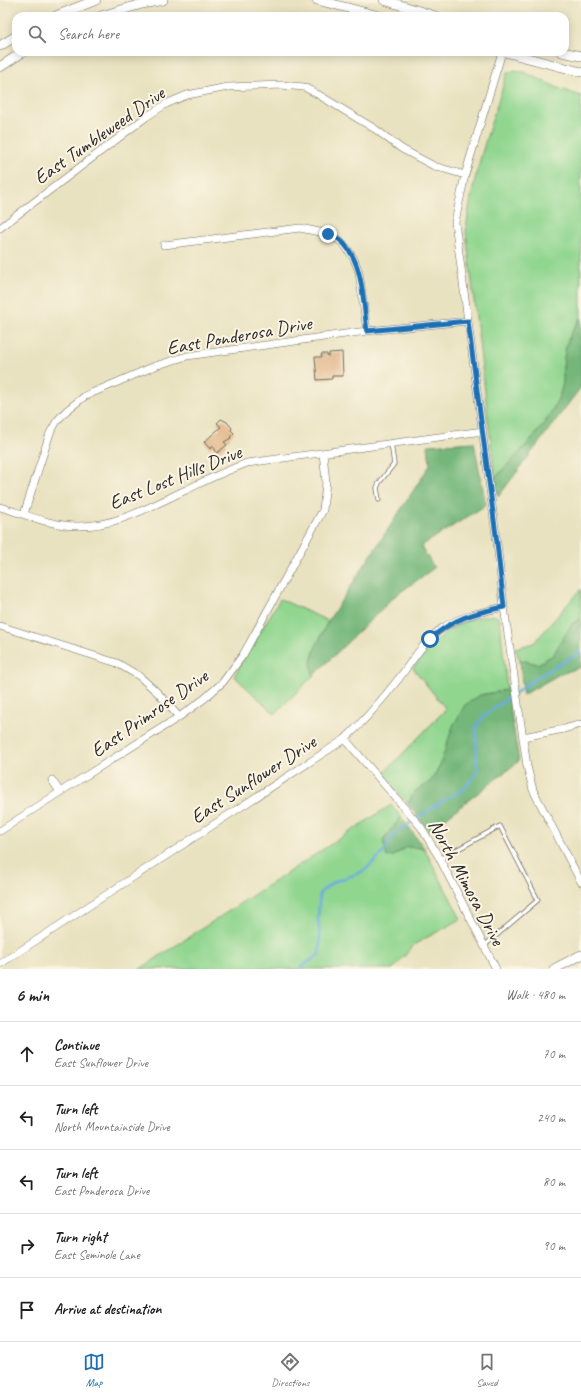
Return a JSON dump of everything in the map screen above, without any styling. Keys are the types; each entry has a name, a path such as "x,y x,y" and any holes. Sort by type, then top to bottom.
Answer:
{"street":[{"path":"66,12 96,0"},
{"path":"115,12 163,0"},
{"path":"317,0 364,12"},
{"path":"384,0 422,12"},
{"path":"0,46 12,38"},
{"path":"569,53 581,56"},
{"path":"0,67 17,56"},
{"path":"501,56 465,175 455,222 483,431 504,607 527,766 533,790 581,882"},
{"path":"520,56 581,72"},
{"name":"East Tumbleweed Drive","path":"0,228 146,117 166,104 187,95 228,87 281,85 304,87 375,129 402,149 434,166 465,175"},
{"path":"164,245 300,228 328,234 339,240 354,259 359,272 367,331"},
{"name":"East Ponderosa Drive","path":"24,514 50,434 57,421 66,411 85,396 155,366 187,356 367,331 468,321"},
{"name":"East Lost Hills Drive","path":"0,507 63,524 76,526 98,525 120,520 216,475 247,463 483,431"},
{"name":"East Primrose Drive","path":"0,831 179,717 204,699 223,682 243,655 323,510 326,482 323,453"},
{"name":"East Sunflower Drive","path":"0,964 345,739 362,722 430,639 441,629 453,622 475,613 504,607"},
{"path":"0,626 117,663 139,676 158,693 179,717"},
{"path":"523,737 581,724"},
{"name":"North Mimosa Drive","path":"345,739 421,827 440,859 496,969"},
{"path":"52,780 60,792"},
{"path":"554,969 581,955"}],"lane":[{"path":"379,500 377,488 379,483 394,464 391,443"},
{"path":"440,859 500,826 535,893 538,900 484,946"}],"green space":[{"path":"515,70 524,72 558,88 581,96 581,318 570,336 566,348 563,369 563,385 558,400 534,436 495,478 466,232 472,192 488,132 507,73"},
{"path":"581,318 581,387 498,497 495,478 534,436 558,400 563,383 566,348 570,336"},
{"path":"474,442 486,505 421,546 434,568 395,596 313,676 311,662 315,649 328,621 430,465 428,445"},
{"path":"581,589 581,618 572,624 553,655 538,664 520,660 515,648 534,643"},
{"path":"280,599 328,621 315,649 311,662 313,676 275,714 234,676"},
{"path":"492,615 496,616 500,620 507,690 480,695 453,726 439,768 430,782 414,792 408,804 382,775 446,709 413,668 438,639 447,632 466,621"},
{"path":"581,618 581,667 558,675 523,695 520,660 538,664 553,655 572,624"},
{"path":"507,690 519,761 429,831 408,804 414,792 430,782 439,768 453,726 465,705 480,695"},
{"path":"391,805 401,817 383,840 393,856 407,847 424,848 461,919 415,944 393,969 140,969"},
{"path":"401,817 424,848 407,847 393,856 387,857 383,840"}],"building":[{"path":"342,352 343,376 332,376 332,379 317,380 315,357 322,357 321,354 327,354 327,356 329,356 329,353"},
{"path":"221,419 227,422 234,433 230,437 231,438 224,442 227,445 217,453 213,446 210,449 204,442 221,427 217,423"}],"waterway":[{"path":"298,969 319,955 320,942 318,917 320,893 333,882 365,870 385,851 392,837 404,827 465,788 477,772 476,727 486,714 539,676 581,652"}],"route":[{"path":"328,234 339,240 354,259 359,272 367,331 468,321 504,607 475,613 453,622 441,629 430,639"}]}
